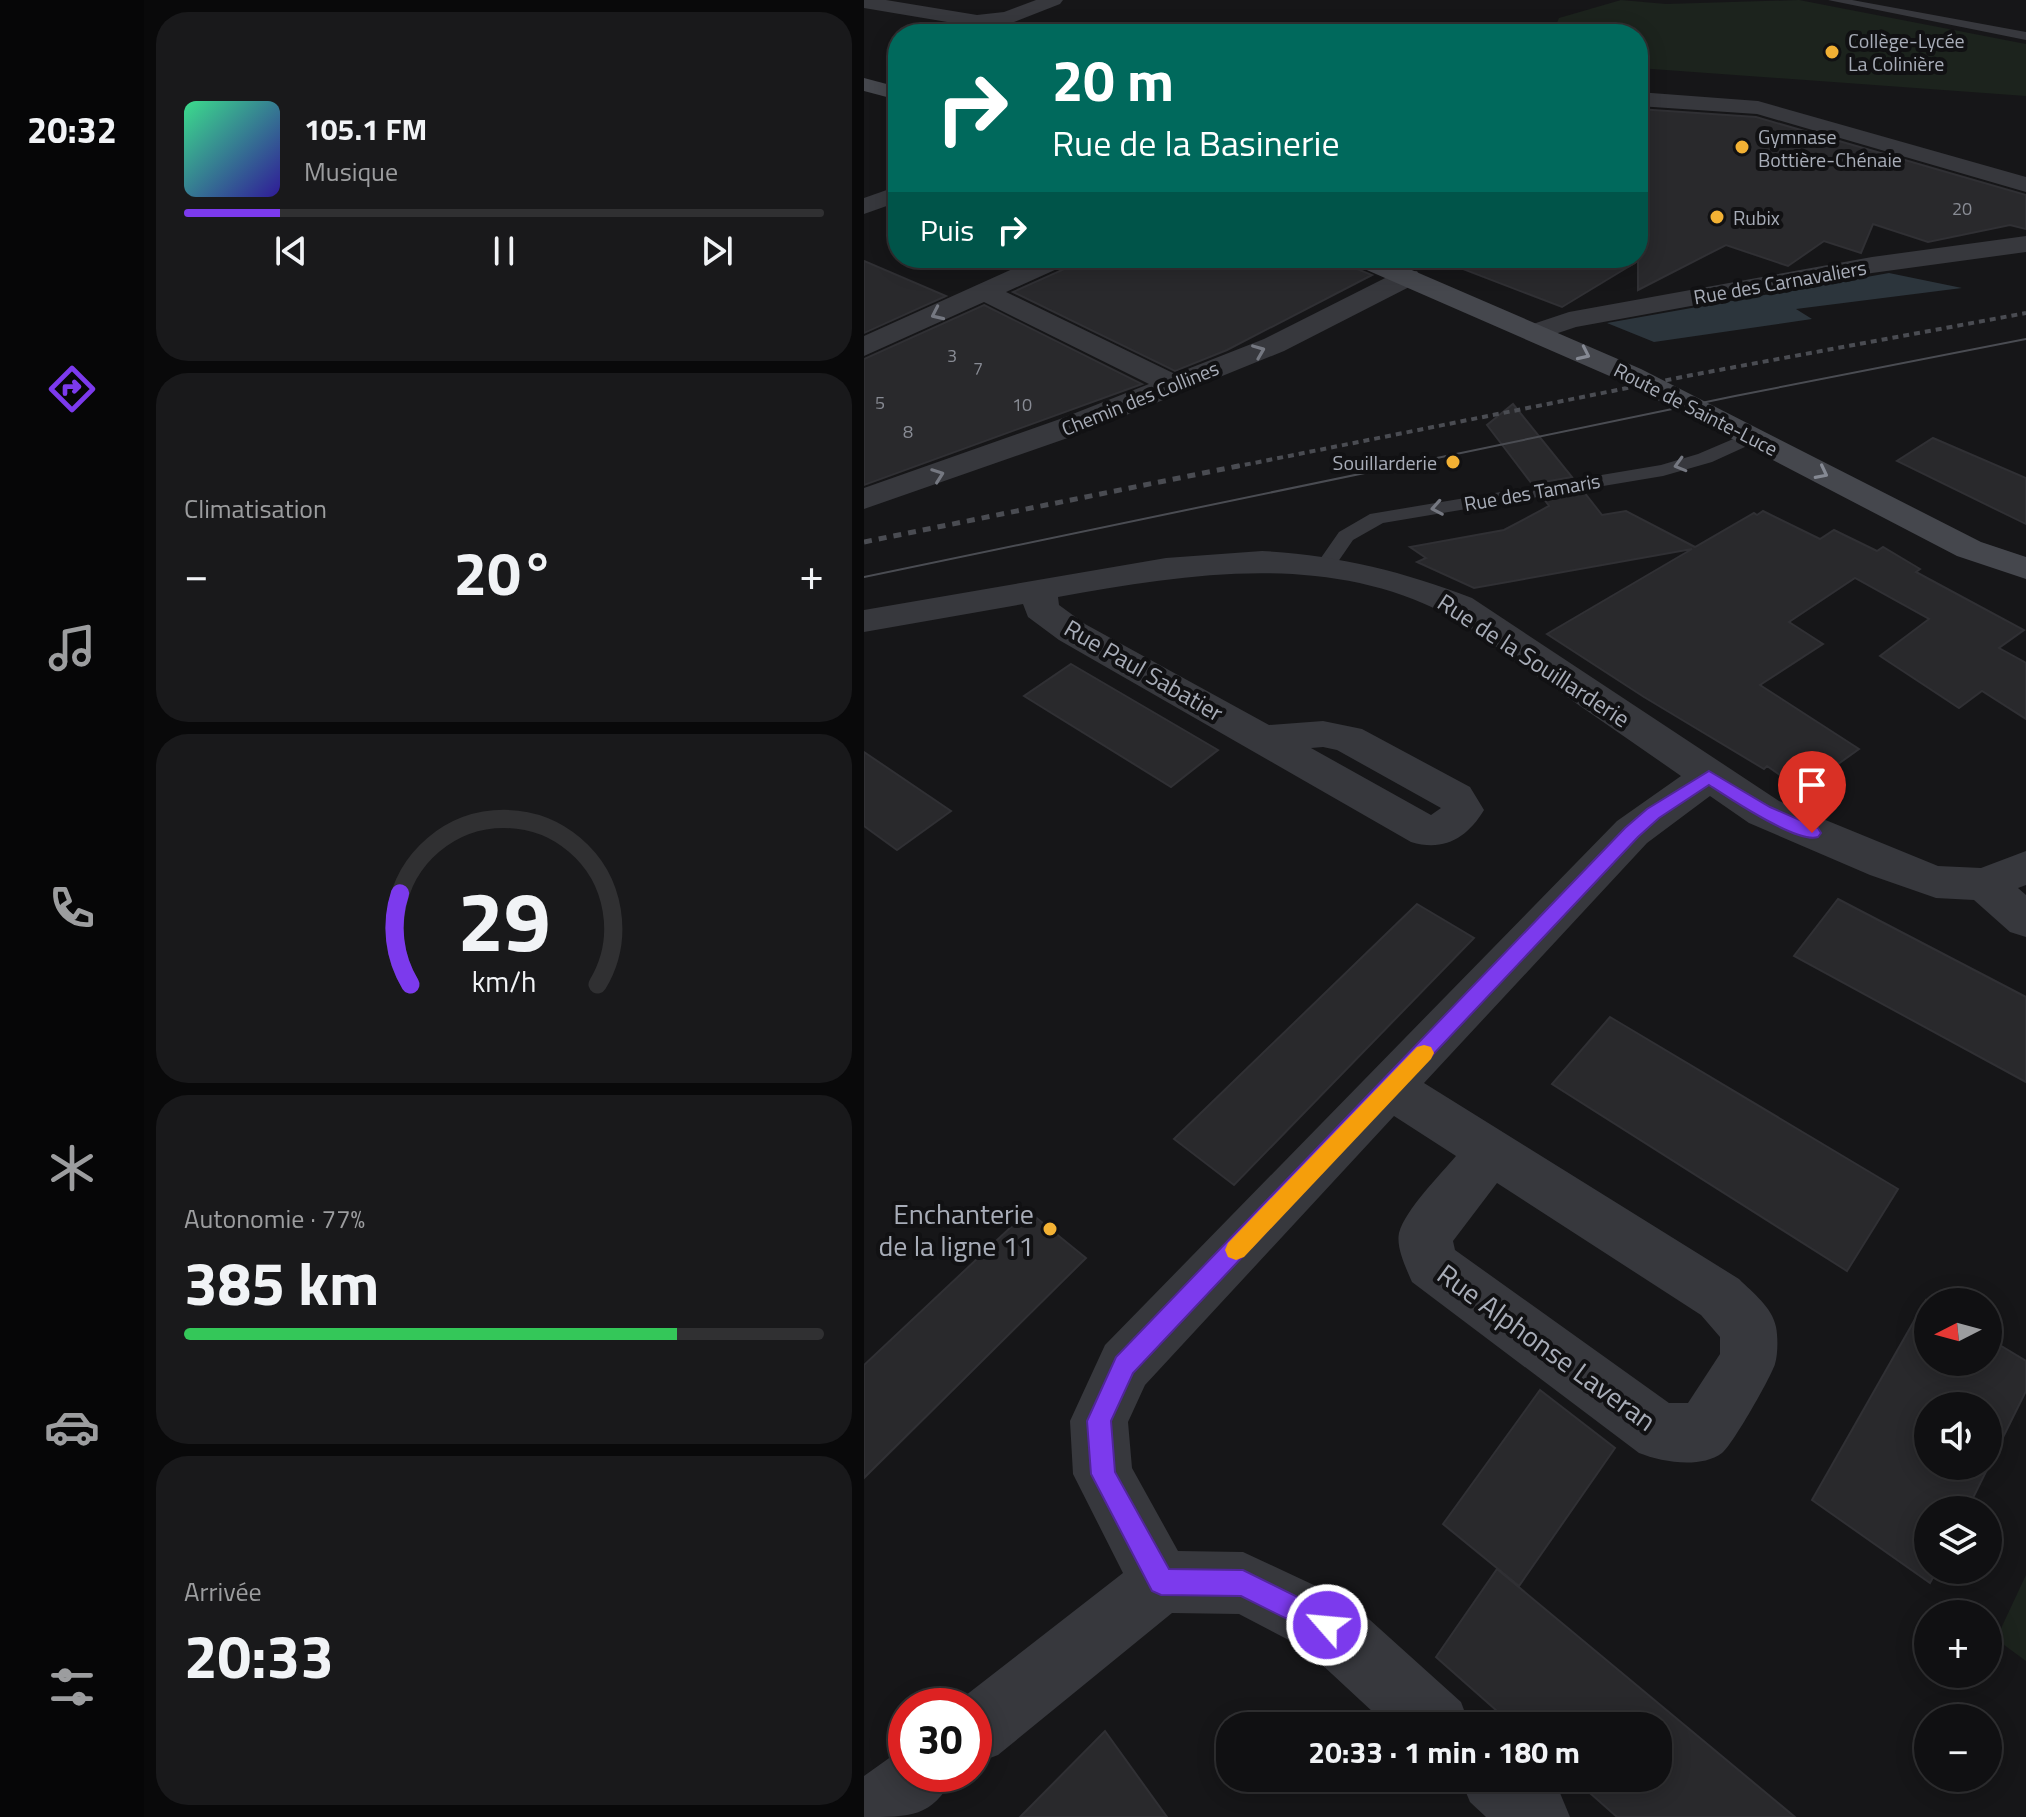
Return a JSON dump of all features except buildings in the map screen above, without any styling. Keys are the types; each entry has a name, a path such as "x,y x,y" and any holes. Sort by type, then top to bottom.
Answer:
{"street":[{"path":"864,2 977,21 1007,18 1053,0"},
{"path":"865,85 888,91"},
{"path":"1648,100 1758,108 2026,185"},
{"path":"864,207 888,197"},
{"name":"Rue des Carnavaliers","path":"1537,332 1569,320 1827,273 2026,244"},
{"path":"864,347 1037,268"},
{"name":"Route de Sainte-Luce","path":"1386,268 1537,332 1676,397 1969,549 2026,569"},
{"name":"Chemin des Collines","path":"864,499 1006,450 1274,345 1408,277"},
{"path":"985,292 1174,385"},
{"name":"Rue de la Souillarderie","path":"864,621 1200,562 1277,561 1326,565 1413,585 1459,606 1764,812 1885,864 1936,882 1984,884 2026,867"},
{"name":"Rue Paul Sabatier","path":"1040,590 1041,609 1072,632 1266,739"},
{"path":"1161,1582 1103,1474 1099,1421 1125,1365 1632,832 1653,814 1709,777"},
{"path":"1984,884 2026,920"},
{"name":"Rue Alphonse Laveran","path":"1391,1088 1491,1151 1720,1297 1748,1327 1748,1361 1703,1432 1660,1432 1431,1264 1425,1235 1491,1151"},
{"path":"992,1717 1161,1582 1243,1583 1327,1625 1422,1712"},
{"path":"867,1817 898,1792"},
{"path":"1509,1792 1536,1817"}],"lane":[{"path":"1834,0 1935,14 2026,36"},
{"name":"Rue des Tamaris","path":"1326,565 1346,536 1377,518 1663,470 1705,458 1752,437"}],"shaded area":[{"name":"Collège-Lycée La Colinière","path":"1621,0 1666,4 1799,0 2026,44 2026,96 1648,69 1648,24 1556,24 1559,18"},
{"path":"1889,273 1962,288 1796,309 1812,319 1654,342 1607,323"},
{"path":"2026,1575 2026,1661 2002,1643 2002,1626"}],"tram line":[{"path":"864,577 1735,396 2026,339"}],"railway":[{"path":"1234,467 1692,375 2026,313"},
{"path":"864,542 1243,465"}],"slow traffic":[{"path":"1236,1250 1424,1053"}],"place":[{"name":"Collège-Lycée La Colinière","path":"1832,52"},
{"name":"Gymnase Bottière-Chénaie","path":"1742,147"},
{"name":"Rubix","path":"1717,217"},
{"name":"Souillarderie","path":"1453,462"},
{"name":"Enchanterie de la ligne 11","path":"1050,1229"}],"route":[{"path":"1327,1625 1243,1583 1161,1582 1103,1474 1099,1421 1125,1365 1632,832 1653,814 1709,777 1764,812 1812,833"}]}
